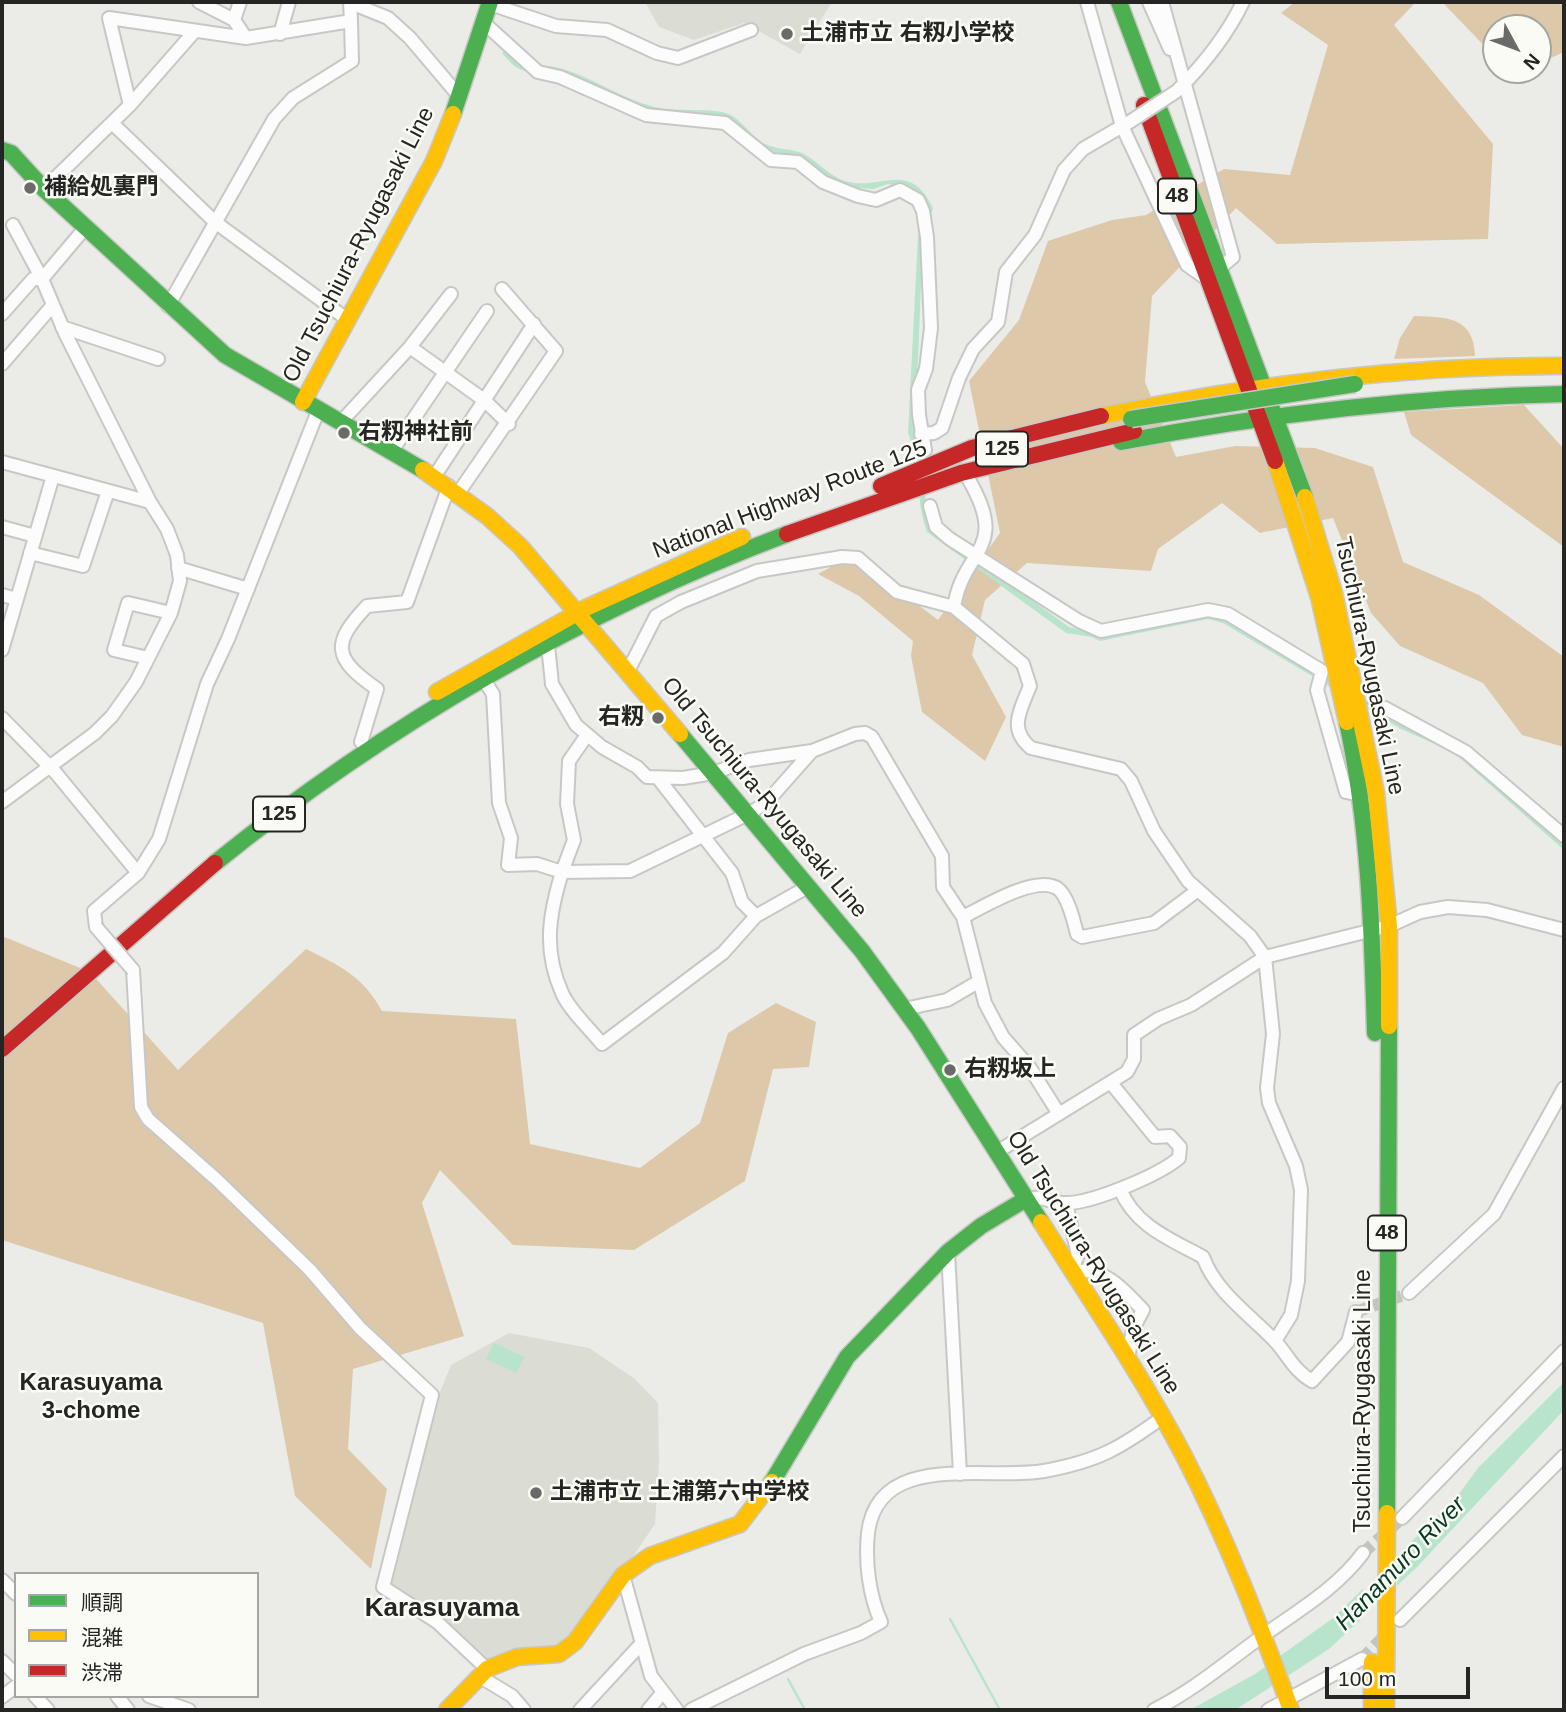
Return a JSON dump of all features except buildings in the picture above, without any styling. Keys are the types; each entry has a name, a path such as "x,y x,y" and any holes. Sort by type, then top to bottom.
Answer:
{"main road":[{"name":"Tsuchiura-Ryugasaki Line","path":"1107,2 1292,508 1319,597 1350,726 1381,928 1375,1028 1368,1553 1373,1628 1372,1710"},
{"name":"Tsuchiura-Ryugasaki Line","path":"1119,2 1276,415 1334,593 1376,793 1381,928 1386,1541 1393,1618 1386,1710"},
{"name":"Old Tsuchiura-Ryugasaki Line","path":"490,3 460,97 434,161 303,402 454,489 501,526 628,671 809,886 904,1009 1163,1417 1223,1537 1287,1701"},
{"path":"2,150 11,153 85,228 225,355 303,402"},
{"path":"878,494 953,455 1004,439 1168,402 1264,387 1418,370 1564,366"},
{"name":"National Highway Route 125","path":"2,1033 204,856 361,742 476,667 878,494 1133,425 1225,414 1356,391 1564,374"},
{"name":"National Highway Route 125","path":"1356,391 1564,386"},
{"path":"878,494 970,480 1069,453 1276,415 1423,400 1564,394"},
{"name":"National Highway Route 125","path":"2,1049 174,895 251,835 355,760 484,680 548,645 583,619"},
{"path":"447,1710 483,1673 517,1657 559,1654 575,1642 623,1574 650,1556 740,1524 761,1500 847,1357 948,1252 981,1226 1026,1199"}],"street":[{"path":"200,2 234,20 246,38"},
{"path":"234,20 240,2"},
{"path":"280,34 289,2"},
{"path":"168,306 282,108 293,97 352,61 350,2 388,18 410,38 460,97"},
{"path":"1087,2 1126,124 1187,265 1207,279"},
{"path":"1149,2 1167,46 1177,56"},
{"path":"1163,2 1177,56 1180,88 1233,257 1220,268"},
{"path":"921,434 934,433 942,428 959,377 973,349 998,323 1006,272 1035,235 1064,170 1083,149 1180,88 1198,72 1231,27 1243,2"},
{"path":"490,3 556,26 607,30 657,53 678,58 751,30"},
{"path":"130,105 109,18 246,38 351,21"},
{"path":"484,23 538,72 560,77 646,115 725,123 771,160 798,162 823,182 858,196 876,200 900,190 918,200 926,237 931,328 926,369 918,390 921,434 925,450"},
{"path":"44,189 130,105 194,32"},
{"path":"112,123 215,222 348,320"},
{"path":"2,802 48,765 95,733 112,716 136,682 171,613 179,587 178,568 167,529 149,502 62,327 43,279 13,225"},
{"path":"43,279 85,228"},
{"path":"2,314 33,279 43,279"},
{"path":"361,742 377,689 359,677 341,653 340,641 349,625 368,606 407,601 454,489 509,424 556,351 502,289"},
{"path":"340,423 410,347 452,294"},
{"path":"2,364 53,305"},
{"path":"391,452 487,311"},
{"path":"434,477 534,324"},
{"path":"62,327 158,359"},
{"path":"410,347 484,400 509,424"},
{"path":"318,411 248,589 207,684 159,839 138,873 93,911 96,927 132,970 141,1107 148,1119 291,1252 360,1328 432,1395 383,1587 437,1622 483,1673 512,1696 524,1710"},
{"path":"2,463 149,502"},
{"path":"2,650 53,476"},
{"path":"954,607 958,588 984,542 987,521 970,480"},
{"path":"30,553 83,566 108,491"},
{"path":"930,506 936,527 1079,621 1101,632 1208,610 1228,614 1322,671 1317,690 1346,792 1360,795"},
{"path":"2,527 35,536"},
{"path":"628,671 656,617 681,602 757,571 842,557 858,558 897,592 954,607 1023,664 1030,686 1016,722 1019,738 1031,748 1121,769 1131,781 1154,831 1169,855 1198,890 1250,936 1265,957 1273,1034 1267,1088 1269,1103 1296,1166 1301,1190 1298,1281 1291,1315 1275,1341"},
{"path":"178,568 248,589"},
{"path":"2,595 17,599"},
{"path":"148,658 114,650 128,603 171,613"},
{"path":"548,645 552,684 576,725 648,777 683,778 713,773 749,760 812,751 855,734 865,733 872,737 942,856 943,887 962,917 978,982 1003,1037 1037,1079 1059,1114"},
{"path":"484,680 493,694 495,705 499,803 511,838 508,865 537,864 562,872 630,871 766,803 812,751"},
{"path":"1385,708 1466,752 1564,836"},
{"path":"2,718 48,765 138,873"},
{"path":"587,734 569,761 567,804 574,840 550,914 549,951 562,995 602,1044 723,953 756,916 809,886"},
{"path":"658,778 732,873 742,902 756,916"},
{"path":"962,917 1022,888 1052,887 1062,894 1077,934 1082,936 1154,923 1198,890"},
{"path":"997,1152 1126,1072 1134,1059 1134,1035 1158,1018 1191,1005 1265,957 1381,928 1420,912 1448,907 1487,910 1564,930"},
{"path":"904,1009 947,1000 978,982"},
{"path":"1026,1199 1041,1196 1066,1202 1120,1189 1167,1168 1179,1158 1180,1147 1170,1136 1155,1137 1111,1083"},
{"path":"1409,1293 1494,1214 1564,1088"},
{"path":"1120,1189 1126,1203 1143,1222 1203,1257 1210,1275 1275,1341 1299,1374 1311,1381 1348,1342 1356,1312"},
{"path":"1066,1202 1078,1255 1071,1271 1092,1269 1122,1288 1143,1310 1133,1329 1128,1359"},
{"path":"948,1252 960,1474"},
{"path":"1402,1518 1564,1352"},
{"path":"691,1710 804,1654 861,1633 881,1622 872,1602 867,1546 876,1504 897,1486 940,1473 1005,1475 1043,1471 1097,1458 1120,1448 1163,1417"},
{"path":"1393,1618 1564,1456"},
{"path":"1154,1710 1214,1675 1264,1639 1313,1603 1368,1553"},
{"path":"623,1574 651,1676 677,1710"},
{"path":"579,1710 641,1644"},
{"path":"1268,1710 1362,1659"},
{"path":"648,1710 663,1692"},
{"path":"155,1698 189,1710"}],"shaded area":[{"name":"土浦市立 右籾小学校","path":"645,2 832,2 800,54 744,23 694,40 659,27"},
{"path":"1295,2 1416,2 1394,25 1493,144 1488,239 1277,244 1236,208 1152,296 1145,382 1176,457 1235,446 1315,448 1373,467 1403,562 1479,595 1564,657 1564,747 1522,735 1483,683 1400,646 1371,613 1333,518 1260,533 1222,503 1158,549 1151,571 1027,563 985,600 972,655 1006,717 985,761 922,712 911,656 913,641 859,596 818,574 853,555 938,620 1000,533 969,381 1019,320 1048,241 1112,220 1146,215 1224,169 1290,175 1328,45 1281,13"},
{"path":"1442,2 1564,2 1564,52 1552,58 1552,14 1482,14 1482,43"},
{"path":"1414,316 1448,319 1464,326 1470,333 1475,356 1394,359 1400,338"},
{"path":"1524,405 1564,449 1564,547 1411,435 1404,412"},
{"path":"2,936 90,972 178,1070 306,949 359,980 382,1011 516,1019 530,1144 640,1168 700,1123 728,1033 776,1003 816,1022 809,1067 773,1069 745,1181 634,1250 513,1245 440,1170 422,1203 464,1336 353,1369 348,1449 387,1489 371,1569 295,1496 263,1323 2,1240"},
{"name":"土浦市立 土浦第六中学校","path":"509,1333 589,1348 635,1379 658,1403 659,1462 655,1524 575,1642 494,1668 390,1584 440,1392 451,1365"}],"water":[{"path":"508,48 526,64 563,69 651,106 726,113 736,118 763,143 804,154 845,181 870,183 904,180 914,184 924,193 933,208 923,237 915,432 933,529 1069,627 1085,631 1208,613 1227,617 1404,723 1451,746 1564,841 1564,850 1453,752 1401,729 1223,623 1208,619 1100,641 1066,633 927,532 921,508 915,457 908,433 918,236 926,210 900,186 888,184 873,189 843,187 825,179 800,159 762,150 726,120 648,112 539,69 522,70 514,66 502,53"},
{"path":"494,1343 525,1357 516,1373 486,1359"},
{"name":"Hanamuro River","path":"1564,1382 1564,1410 1417,1567 1329,1649 1235,1710 1190,1710 1255,1674 1333,1618 1456,1498 1478,1468"}],"pier":[{"path":"1397,1551 1397,1591 1363,1622 1363,1584"}],"waterway":[{"path":"950,1619 1000,1710"},
{"path":"788,1679 805,1710"}],"tunnel":[{"path":"1353,689 1385,708"},
{"path":"1356,1312 1409,1293"},
{"path":"1363,1553 1402,1518"},
{"path":"1362,1659 1387,1633"}],"traffic: fast":[{"path":"453,114 490,2"},
{"path":"1119,2 1305,497"},
{"path":"2,150 11,153 44,189 225,355 423,470"},
{"path":"1131,419 1355,384"},
{"path":"1121,442 1231,423 1341,409 1452,399 1564,394"},
{"path":"215,863 347,765 488,676 635,599 787,534"},
{"path":"1347,722 1365,838 1375,1033"},
{"path":"680,734 862,951 918,1028 1041,1222"},
{"path":"1387,1513 1389,1026"},
{"path":"772,1482 847,1357 948,1252 981,1226 1026,1199"}],"traffic: slow":[{"path":"303,402 434,161 453,114"},
{"path":"1101,416 1216,395 1331,379 1447,369 1564,366"},
{"path":"1275,461 1319,597 1347,722"},
{"path":"423,470 487,516 520,546 680,734"},
{"path":"1305,497 1334,593 1376,793 1389,926 1389,1026"},
{"path":"437,692 586,608 742,537"},
{"path":"1041,1222 1132,1365 1183,1454 1241,1580 1291,1710"},
{"path":"447,1710 487,1669 517,1657 559,1654 575,1642 623,1575 650,1556 740,1524 772,1482"},
{"path":"1386,1710 1387,1513"},
{"path":"1372,1662 1372,1710"}],"traffic: jam":[{"path":"1144,105 1275,461"},
{"path":"881,486 972,448 1101,416"},
{"path":"787,534 961,473 1134,431"},
{"path":"2,1049 215,863"}],"place":[{"name":"土浦市立 右籾小学校","path":"787,34"},
{"name":"補給処裏門","path":"30,188"},
{"name":"右籾神社前","path":"344,433"},
{"name":"右籾","path":"658,718"},
{"name":"右籾坂上","path":"950,1070"},
{"name":"土浦市立 土浦第六中学校","path":"536,1493"}],"district":[{"name":"Karasuyama 3-chome","path":"91,1397"},
{"name":"Karasuyama","path":"442,1609"}]}
